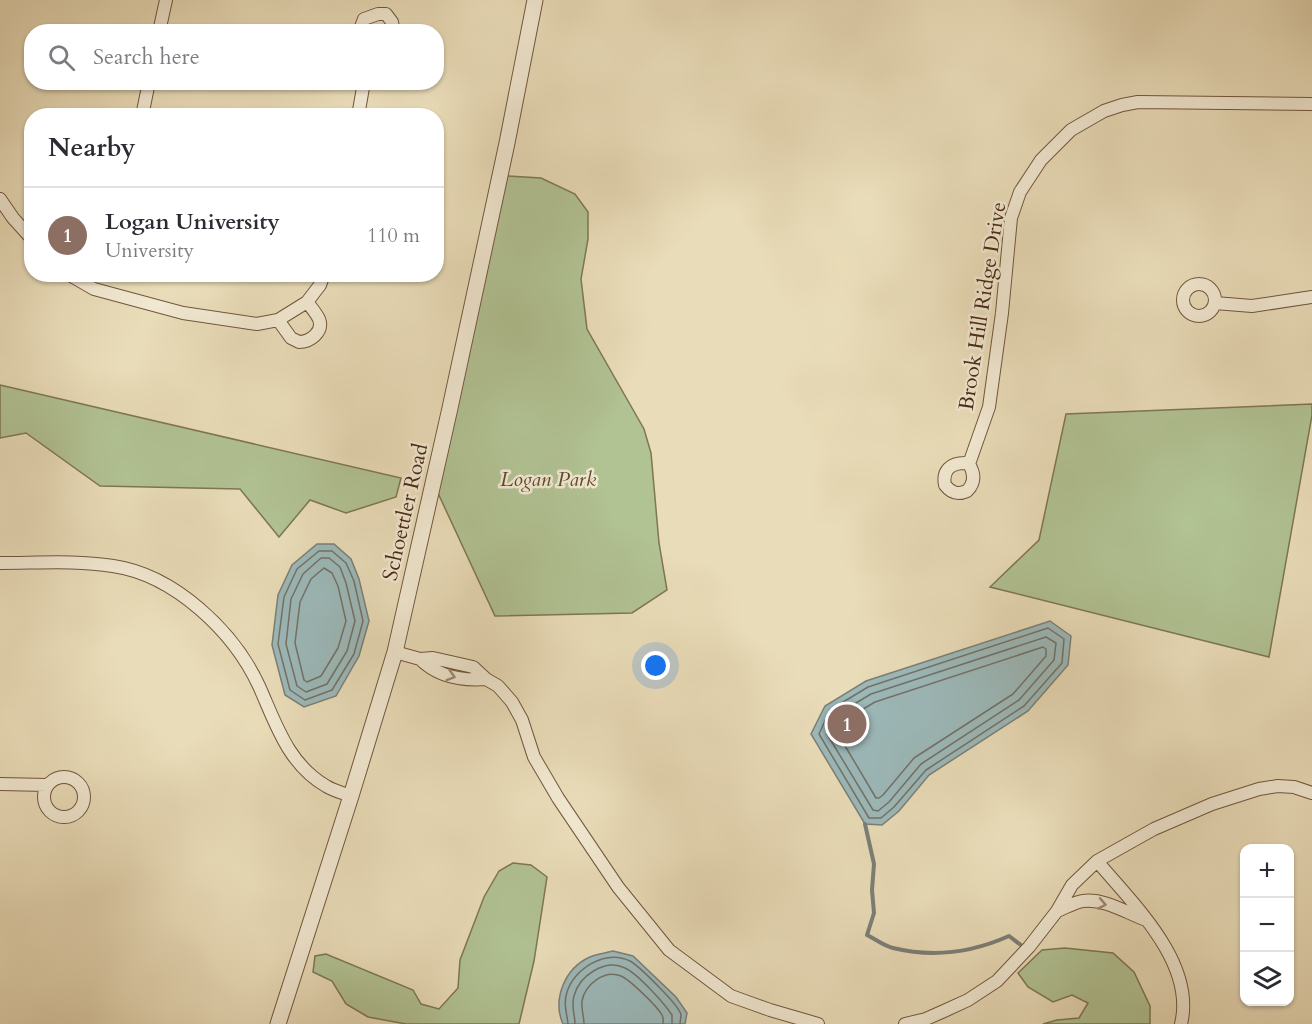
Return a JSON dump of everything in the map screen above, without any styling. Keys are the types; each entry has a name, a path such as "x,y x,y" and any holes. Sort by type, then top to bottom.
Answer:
{"street":[{"path":"160,24 165,0"},
{"name":"Schoettler Road","path":"278,1024 395,652 453,397 535,0"},
{"path":"362,24 364,19 386,14 392,24"},
{"path":"144,108 147,90"},
{"path":"359,108 363,90"},
{"name":"Brook Hill Ridge Drive","path":"969,464 989,406 1002,313 1011,218 1020,192 1041,160 1071,130 1104,111 1122,105 1138,102 1312,104"},
{"path":"0,199 12,218 24,231"},
{"path":"81,282 94,289 183,313 257,324 278,320 307,302 321,282"},
{"path":"1215,303 1252,306 1312,297"},
{"path":"278,320 291,338 299,342 311,339 315,336 320,320 307,302"},
{"path":"0,563 81,562 116,566 167,587 213,621 240,652 258,685 286,747 300,766 326,786 351,796"},
{"path":"395,652 420,659 432,671 468,681 486,680 498,686 512,702 522,720 534,757 558,798 618,887 669,950 731,996 770,1011 818,1024"},
{"path":"0,784 47,785"},
{"path":"905,1024 926,1019 968,1000 997,981 1057,911 1072,885 1097,861 1154,829 1212,804 1259,789 1278,786 1294,787 1312,793"},
{"path":"1097,861 1146,921 1165,948 1180,976 1184,1011 1181,1024"},
{"path":"1057,911 1084,901 1110,905 1146,921"}],"green space":[{"name":"Logan Park","path":"507,176 541,178 575,194 588,212 588,239 581,279 587,329 644,429 651,453 659,543 667,590 632,613 495,616 437,491"},
{"path":"0,385 401,478 396,497 346,513 310,500 279,537 240,489 100,486 26,433 0,438"},
{"path":"1312,404 1312,415 1269,657 990,587 1039,540 1066,414"},
{"path":"513,863 531,865 547,877 534,961 519,1024 406,1024 368,1017 346,1004 332,981 313,972 315,956 326,954 413,990 421,1004 439,1009 458,988 460,960 484,897 499,871"},
{"path":"1065,948 1113,953 1134,972 1150,1006 1150,1024 1043,1024 1079,1018 1088,1003 1072,995 1053,1002 1028,987 1018,973 1042,950"}],"water":[{"path":"317,544 334,544 351,559 359,579 369,621 359,656 336,696 304,707 285,695 272,645 278,595 292,565"},
{"path":"1050,621 1071,636 1068,665 1028,711 929,775 899,811 882,825 865,824 811,734 825,706 866,681"},
{"path":"613,951 633,956 676,997 687,1013 685,1024 563,1024 559,1005 560,995 568,976 581,962 590,957"}],"waterway":[{"path":"865,824 874,864 872,890 874,913 867,935 890,947 923,953 966,950 1009,936 1026,949"}],"place":[{"name":"Logan University","path":"847,724"}]}
